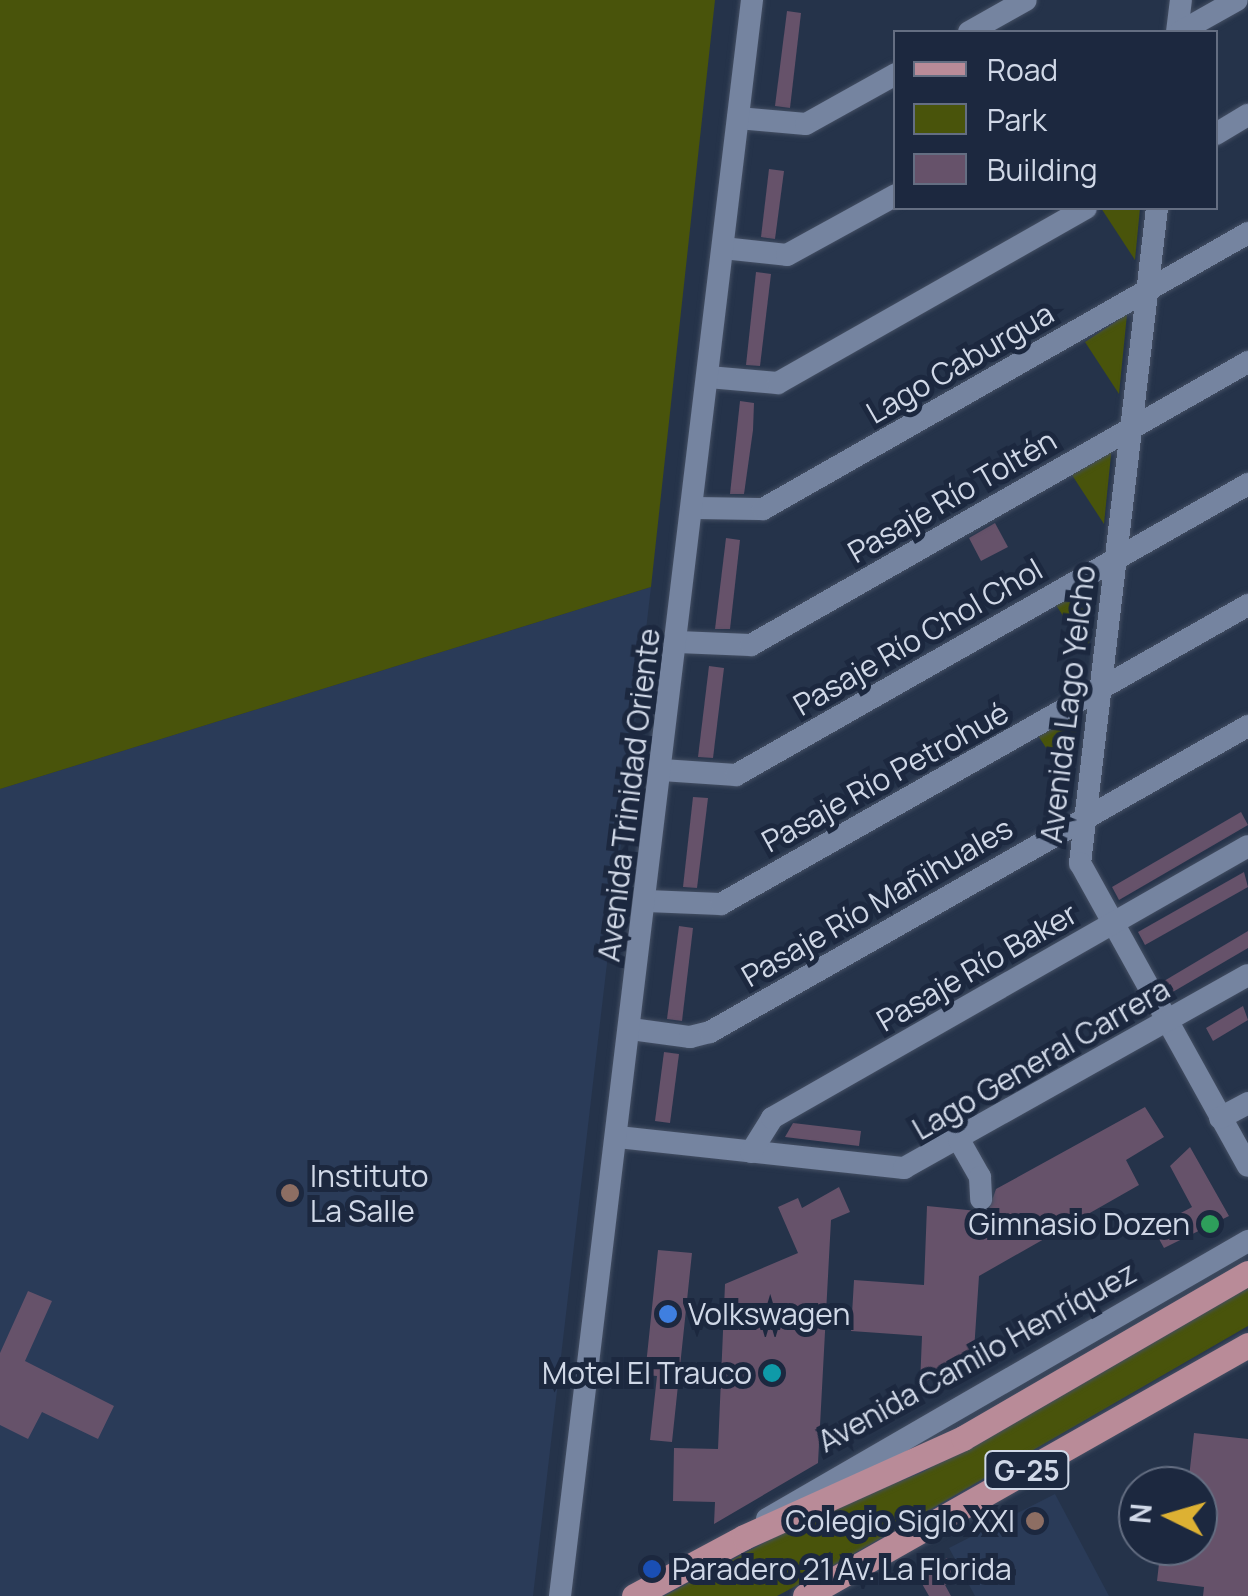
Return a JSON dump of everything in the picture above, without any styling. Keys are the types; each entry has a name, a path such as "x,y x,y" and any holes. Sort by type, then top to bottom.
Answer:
{"main road":[{"name":"Avenida Camilo Henríquez","path":"634,1596 744,1537 963,1438 1248,1273"},
{"name":"G-25","path":"805,1596 1248,1344"}],"street":[{"name":"Avenida Trinidad Oriente","path":"560,1596 752,0"},
{"path":"973,30 1026,0"},
{"path":"1179,30 1181,0"},
{"path":"1183,30 1237,0"},
{"path":"738,118 806,124 893,76"},
{"path":"1218,133 1248,115"},
{"path":"723,248 787,255 893,196"},
{"path":"708,377 778,383 1082,210"},
{"name":"Avenida Lago Yelcho","path":"1157,210 1080,868 1248,1166"},
{"name":"Lago Caburgua","path":"692,508 763,509 1248,233"},
{"name":"Pasaje Río Toltén","path":"677,642 751,646 1248,362"},
{"name":"Pasaje Río Chol Chol","path":"662,770 736,775 1248,484"},
{"name":"Pasaje Río Petrohué","path":"646,902 716,906 1248,606"},
{"name":"Pasaje Río Mañihuales","path":"631,1030 690,1037 710,1032 1248,726"},
{"name":"Pasaje Río Baker","path":"751,1152 772,1118 1248,846"},
{"name":"Lago General Carrera","path":"618,1136 896,1170 959,1140 1248,975"},
{"path":"1220,1118 1248,1103"},
{"path":"959,1140 982,1181 981,1199"},
{"name":"Avenida Camilo Henríquez","path":"744,1537 805,1492 1248,1241"}],"shaded area":[{"name":"Instituto La Salle","path":"651,587 533,1596 0,1596 0,789"},
{"name":"Colegio Siglo XXI","path":"1055,1494 1109,1596 975,1596 949,1548"}],"green space":[{"path":"0,0 715,0 651,587 0,789"},
{"path":"1102,210 1140,210 1135,260"},
{"path":"1127,314 1119,394 1085,342"},
{"path":"1112,445 1104,524 1070,472"},
{"path":"1096,575 1088,654 1054,602"},
{"path":"1079,706 1071,786 1037,734"},
{"path":"1248,1283 1248,1326 815,1576 777,1596 664,1596 820,1513 923,1472"}],"building":[{"path":"787,11 801,13 790,108 775,106"},
{"path":"769,169 784,171 775,239 761,237"},
{"path":"756,272 771,274 760,366 746,365"},
{"path":"740,401 754,403 753,430 744,494 730,494"},
{"path":"995,523 1008,547 981,561 969,538"},
{"path":"726,538 740,540 730,629 715,629"},
{"path":"709,666 724,668 713,758 698,757"},
{"path":"693,797 708,798 697,888 683,887"},
{"path":"1241,812 1248,825 1119,900 1112,887"},
{"path":"1244,872 1248,887 1145,945 1138,932"},
{"path":"679,926 693,928 682,1021 667,1019"},
{"path":"1248,931 1248,948 1171,993 1164,981"},
{"path":"1243,1006 1248,1020 1213,1041 1206,1028"},
{"path":"664,1052 679,1054 670,1123 655,1121"},
{"path":"1145,1107 1164,1137 1126,1160 1139,1185 979,1276 973,1366 953,1365 920,1385 922,1336 851,1331 854,1280 924,1285 927,1206 988,1212 996,1189"},
{"path":"793,1123 861,1131 859,1146 785,1137"},
{"path":"1190,1147 1229,1216 1164,1248 1153,1228 1192,1207 1170,1166"},
{"name":"Motel El Trauco","path":"839,1187 850,1212 831,1220 818,1463 714,1524 715,1502 673,1501 674,1448 718,1449 725,1284 798,1253 778,1207 798,1198 802,1208"},
{"name":"Volkswagen","path":"658,1250 692,1253 672,1442 650,1440 657,1376 645,1375"},
{"path":"28,1291 52,1301 25,1361 114,1406 98,1439 42,1412 28,1439 0,1425 0,1353"},
{"path":"1194,1433 1248,1439 1248,1596 1203,1596 1204,1587 1157,1581 1159,1566 1218,1566 1218,1466 1190,1466"},
{"path":"947,1558 958,1578 945,1585 951,1596 929,1596 917,1575"}],"place":[{"name":"Instituto La Salle","path":"290,1193"},
{"name":"Gimnasio Dozen","path":"1210,1224"},
{"name":"Volkswagen","path":"668,1314"},
{"name":"Motel El Trauco","path":"772,1373"},
{"name":"Colegio Siglo XXI","path":"1035,1521"},
{"name":"Paradero 21 Av. La Florida","path":"652,1569"}]}
